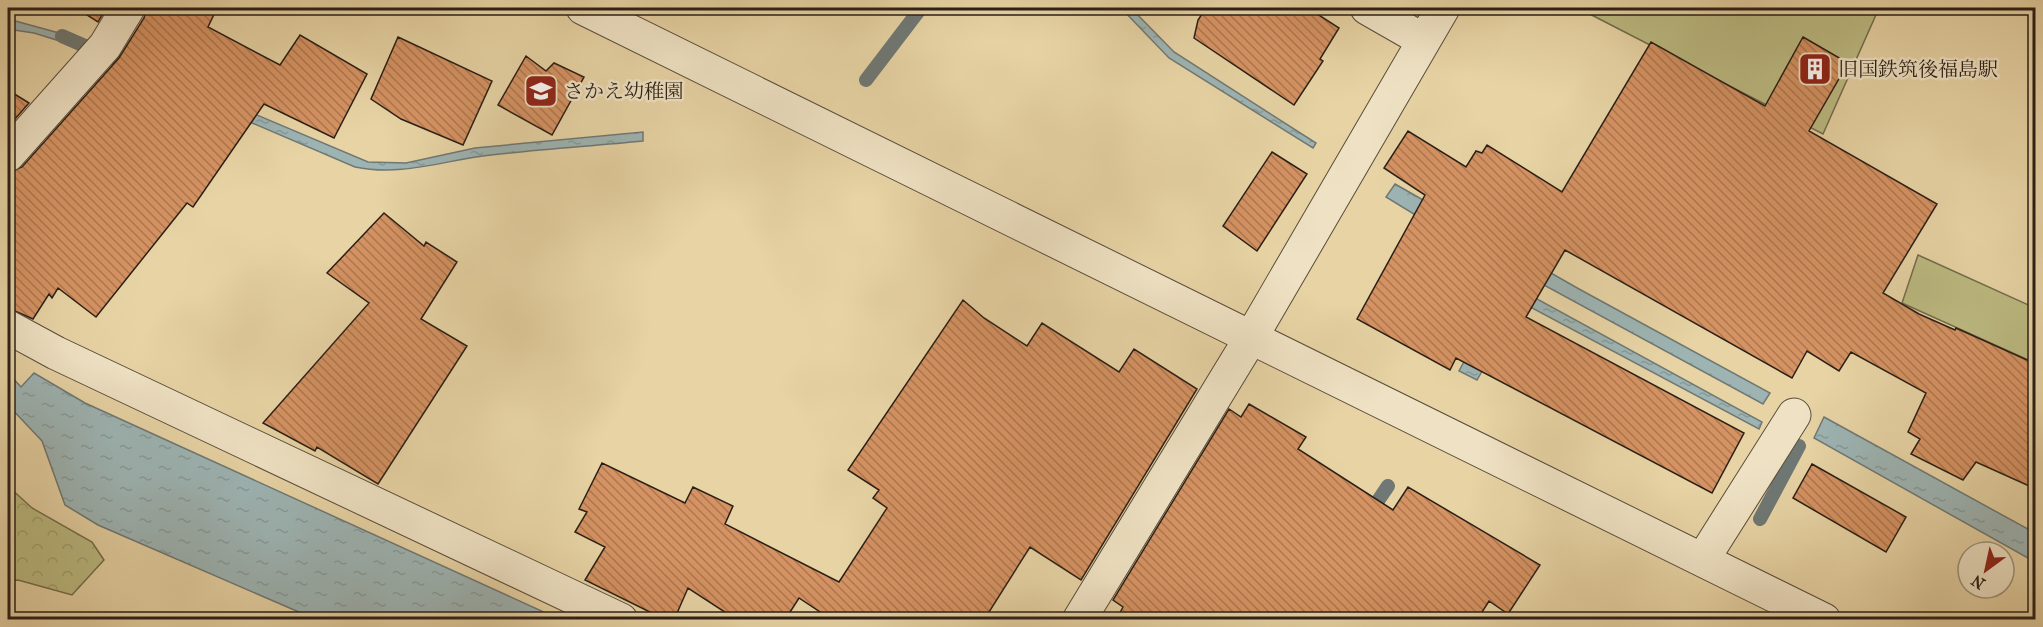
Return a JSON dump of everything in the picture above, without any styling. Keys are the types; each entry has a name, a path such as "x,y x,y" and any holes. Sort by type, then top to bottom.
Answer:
{"street":[{"path":"8,155 105,46 128,8"},
{"path":"583,8 1824,620"},
{"path":"1367,8 1423,40"},
{"path":"1079,620 1252,336 1443,8"},
{"path":"8,327 56,353 621,620"},
{"path":"1703,559 1794,415"}],"green space":[{"path":"1578,8 1879,8 1823,134"},
{"path":"1918,255 2035,308 2035,363 1902,303"},
{"path":"8,486 32,508 92,542 104,560 72,595 18,580 8,581"}],"water":[{"path":"1121,8 1131,8 1174,52 1316,143 1313,148 1169,58"},
{"path":"8,19 81,39 76,46 34,33 8,29"},
{"path":"120,57 368,162 406,163 475,148 643,132 643,141 474,157 406,169 372,170 355,167 117,65"},
{"path":"1395,184 1579,289 1770,393 1763,404 1533,279 1526,293 1762,422 1759,429 1521,302 1477,380 1459,371 1512,274 1386,197"},
{"path":"8,373 21,387 34,373 85,403 559,619 315,619 98,525 65,505 42,441 8,405"},
{"path":"1824,417 2035,533 2035,562 2016,551 2016,540 1996,540 1814,438"}],"building":[{"path":"76,8 106,8 98,22"},
{"path":"147,8 217,8 208,27 280,65 300,35 367,74 334,138 264,104 193,207 187,203 96,317 58,288 52,298 49,294 33,319 8,308 8,173 22,167 119,58 144,18"},
{"path":"1206,8 1308,8 1339,28 1320,59 1323,61 1294,105 1194,38 1198,20"},
{"path":"398,37 492,81 463,145 401,119 371,99"},
{"path":"1803,37 1848,63 1809,131 1937,204 1883,293 1919,314 2036,364 2036,489 1976,462 1963,480 1911,454 1920,439 1908,432 1926,393 1851,352 1839,371 1807,351 1792,378 1565,250 1526,317 1744,433 1712,493 1456,358 1450,370 1357,319 1425,195 1384,168 1408,131 1466,167 1476,151 1482,153 1487,145 1562,192 1651,42 1765,106"},
{"name":"さかえ幼稚園","path":"526,56 546,71 554,63 584,77 552,135 498,105"},
{"path":"8,90 29,103 8,127"},
{"path":"1272,152 1307,174 1257,251 1223,226"},
{"path":"384,213 424,246 426,242 457,262 421,319 467,346 378,484 317,447 315,451 263,423 369,303 327,273"},
{"path":"963,300 984,318 1027,346 1042,323 1119,372 1134,349 1197,389 1081,580 1030,547 984,620 815,620 820,612 799,598 785,620 737,620 688,588 674,620 666,620 585,580 605,547 575,532 587,512 579,509 602,463 685,503 693,487 733,506 725,524 839,582 887,508 873,498 879,490 848,470"},
{"path":"1249,404 1306,437 1298,449 1393,510 1408,487 1540,565 1508,614 1489,601 1477,620 1116,620 1123,607 1113,600 1229,409 1241,417"},
{"path":"1812,464 1906,517 1886,552 1793,498"}],"waterway":[{"path":"866,80 921,8"},
{"path":"62,36 133,67"},
{"path":"1760,519 1799,446"},
{"path":"1369,514 1388,486"}],"place":[{"name":"旧国鉄筑後福島駅","path":"1815,69"},
{"name":"さかえ幼稚園","path":"541,91"}]}
